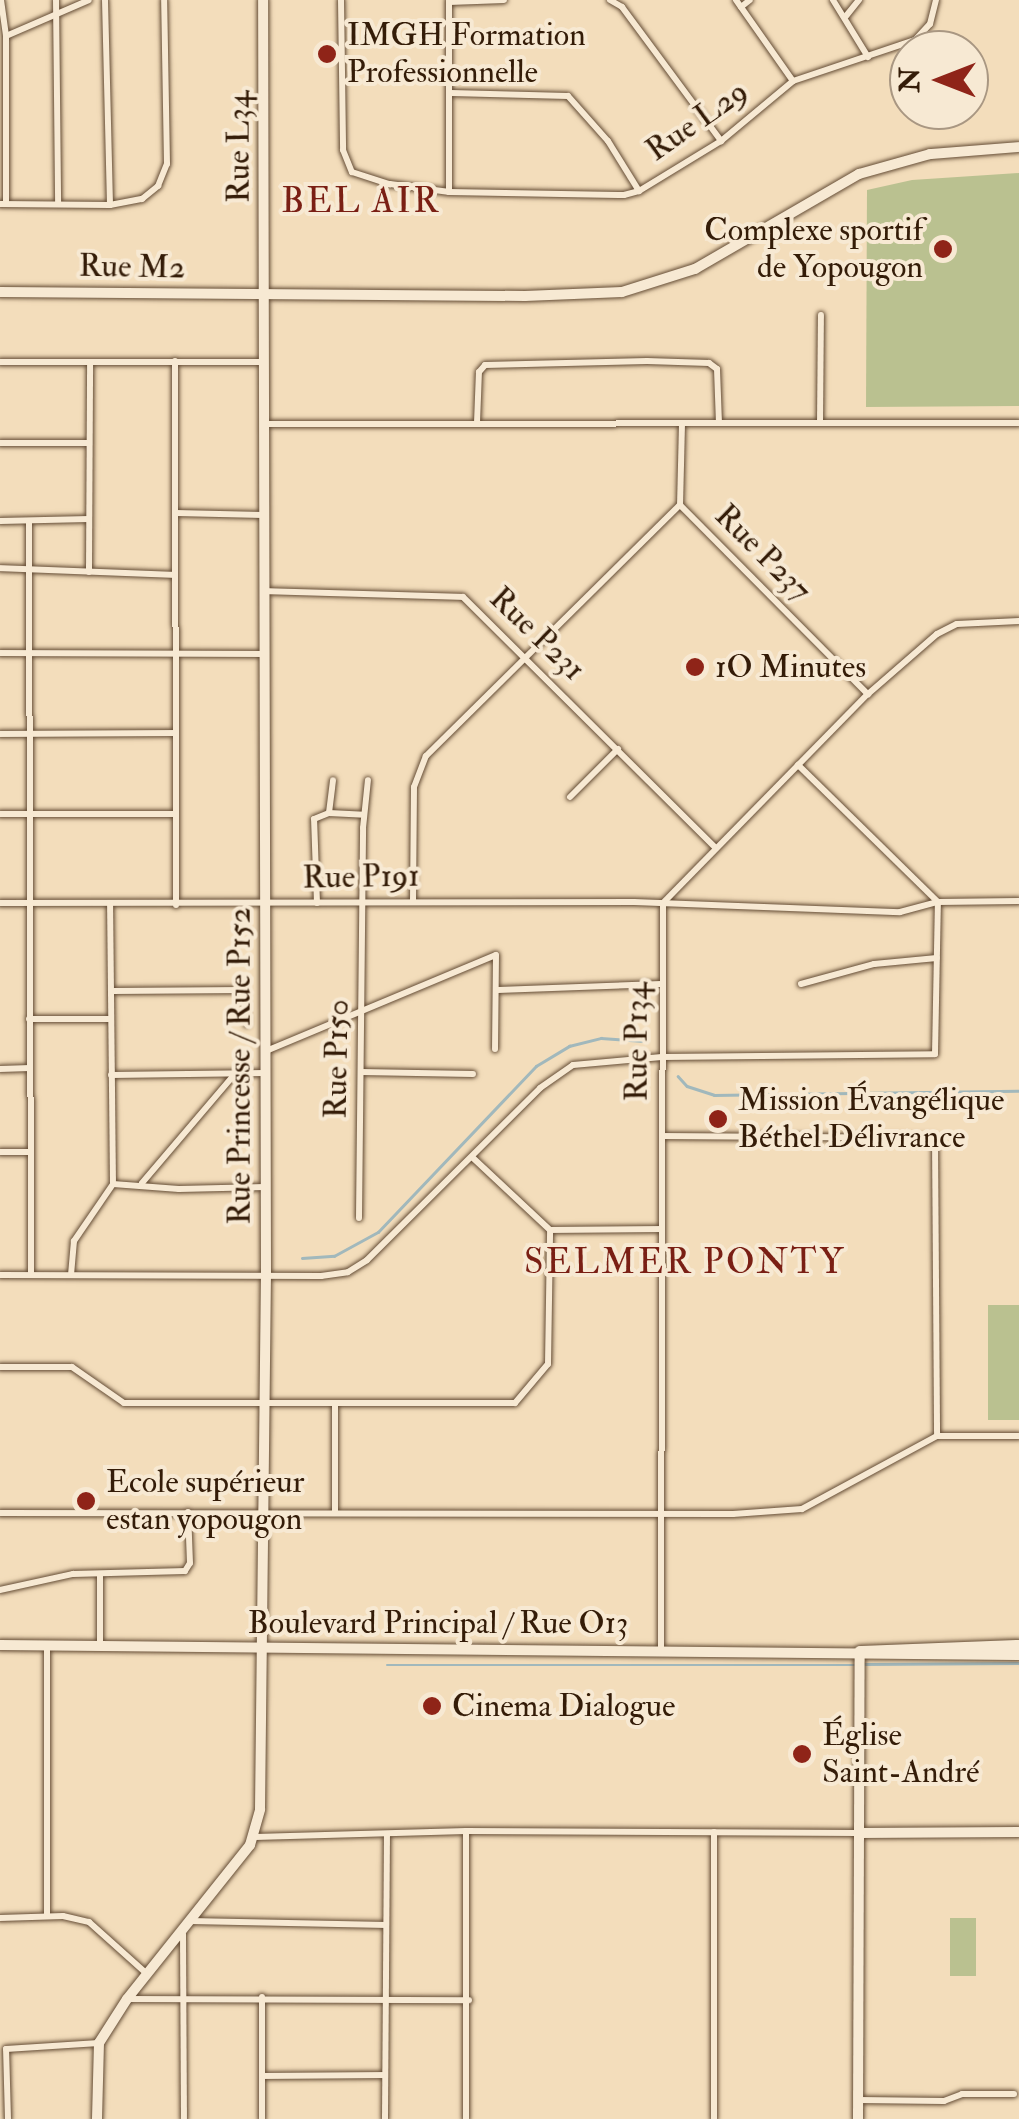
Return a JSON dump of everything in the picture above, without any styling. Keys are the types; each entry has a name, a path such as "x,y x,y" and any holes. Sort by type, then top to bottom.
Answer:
{"street":[{"path":"56,0 58,204"},
{"path":"6,36 89,0"},
{"path":"105,0 110,205"},
{"path":"1,6 6,36 3,204 110,205 142,199 158,186 167,164 164,0"},
{"name":"Rue L34","path":"263,0 264,293"},
{"name":"Rue L29","path":"341,0 345,163 352,172 390,184 450,192 638,191 721,141 794,82 916,40 930,24 936,0"},
{"path":"450,192 449,1 504,0"},
{"path":"610,0 622,7 721,141"},
{"path":"750,0 739,3 794,82"},
{"path":"833,0 868,56"},
{"path":"846,16 859,0"},
{"path":"451,93 568,96 608,141 638,191"},
{"name":"Rue M2","path":"0,292 560,296 644,288 695,269 860,174 930,154 1019,146"},
{"name":"Rue Princesse / Rue P152","path":"255,1837 260,1809 266,1406 264,293"},
{"path":"820,424 821,315"},
{"path":"175,361 176,905"},
{"path":"477,424 479,372 485,365 647,361 709,363 717,370 719,422"},
{"path":"0,362 264,362"},
{"path":"88,572 90,362"},
{"path":"264,424 1019,424"},
{"name":"Rue P237","path":"682,424 680,506 868,694"},
{"path":"0,443 88,443"},
{"path":"413,901 418,772 426,756 680,506"},
{"path":"176,513 264,515"},
{"path":"0,521 89,519"},
{"path":"29,522 33,734 28,903 31,1275"},
{"path":"0,568 174,575"},
{"name":"Rue P231","path":"264,592 458,595 528,656 716,848"},
{"path":"663,903 868,694 946,628 968,622 1019,621"},
{"path":"0,653 263,654"},
{"path":"0,734 175,734"},
{"path":"570,797 618,749"},
{"path":"0,1276 334,1275 358,1267 556,1074 602,1060 933,1055 938,902 798,765"},
{"path":"329,813 332,780"},
{"name":"Rue P150","path":"360,1218 364,815 368,780"},
{"path":"317,902 314,820 329,813 364,815"},
{"path":"0,814 175,814"},
{"name":"Rue P191","path":"0,903 663,903 900,912 938,902 1019,900"},
{"name":"Rue P134","path":"661,1649 663,903"},
{"path":"71,1275 74,1241 113,1184 110,904"},
{"path":"265,1051 496,955 494,1049"},
{"path":"801,984 874,964 937,958"},
{"path":"498,990 662,984"},
{"path":"112,991 244,990 247,1024"},
{"path":"30,1019 111,1019"},
{"path":"0,1069 30,1068"},
{"path":"361,1072 474,1074"},
{"path":"110,1075 264,1073"},
{"path":"142,1184 234,1074"},
{"path":"663,1136 936,1138 937,1436"},
{"path":"0,1152 30,1152"},
{"path":"473,1158 550,1230 662,1229"},
{"path":"113,1184 179,1189 265,1187"},
{"path":"0,1367 72,1367 124,1403 509,1404 519,1400 548,1364 550,1230"},
{"path":"335,1405 335,1512"},
{"path":"0,1514 662,1513 802,1509 937,1436 1019,1436"},
{"path":"0,1590 57,1576 185,1571 190,1563 188,1512"},
{"path":"100,1574 100,1646"},
{"name":"Boulevard Principal / Rue O13","path":"860,1651 1019,1645"},
{"path":"47,1647 48,1916"},
{"name":"Boulevard Principal / Rue O13","path":"0,1648 661,1649 1019,1655"},
{"path":"858,2119 860,1651"},
{"path":"97,2119 99,2043 127,1999 193,1921 255,1837 466,1831 1019,1832"},
{"path":"466,1831 466,2119"},
{"path":"714,1832 714,2119"},
{"path":"385,2119 387,1835"},
{"path":"0,1918 48,1916 93,1924 148,1975"},
{"path":"193,1921 384,1924"},
{"path":"182,1934 184,2119"},
{"path":"262,1997 262,2119"},
{"path":"127,1999 468,2000"},
{"path":"8,2119 3,2049 99,2043"},
{"path":"263,2076 385,2075"},
{"path":"858,2100 944,2101 962,2094 1014,2094"}],"green space":[{"name":"Complexe sportif de Yopougon","path":"1019,173 1019,406 866,407 867,190 912,180"},
{"path":"988,1305 1019,1305 1019,1420 988,1420"},
{"path":"950,1918 976,1918 976,1976 950,1976"}],"waterway":[{"path":"302,1258 334,1256 378,1232 536,1066 569,1046 601,1038 643,1041"},
{"path":"678,1076 687,1086 714,1095 1019,1091"},
{"path":"864,1664 1019,1663"},
{"path":"387,1665 856,1665"}],"place":[{"name":"IMGH Formation Professionnelle","path":"327,54"},
{"name":"Complexe sportif de Yopougon","path":"943,249"},
{"name":"1O Minutes","path":"695,667"},
{"name":"Mission Évangélique Béthel Délivrance","path":"718,1119"},
{"name":"Ecole supérieur estan yopougon","path":"86,1501"},
{"name":"Cinema Dialogue","path":"432,1706"},
{"name":"Église Saint-André","path":"802,1754"}],"district":[{"name":"BEL AIR","path":"361,201"},
{"name":"SELMER PONTY","path":"685,1262"}]}
